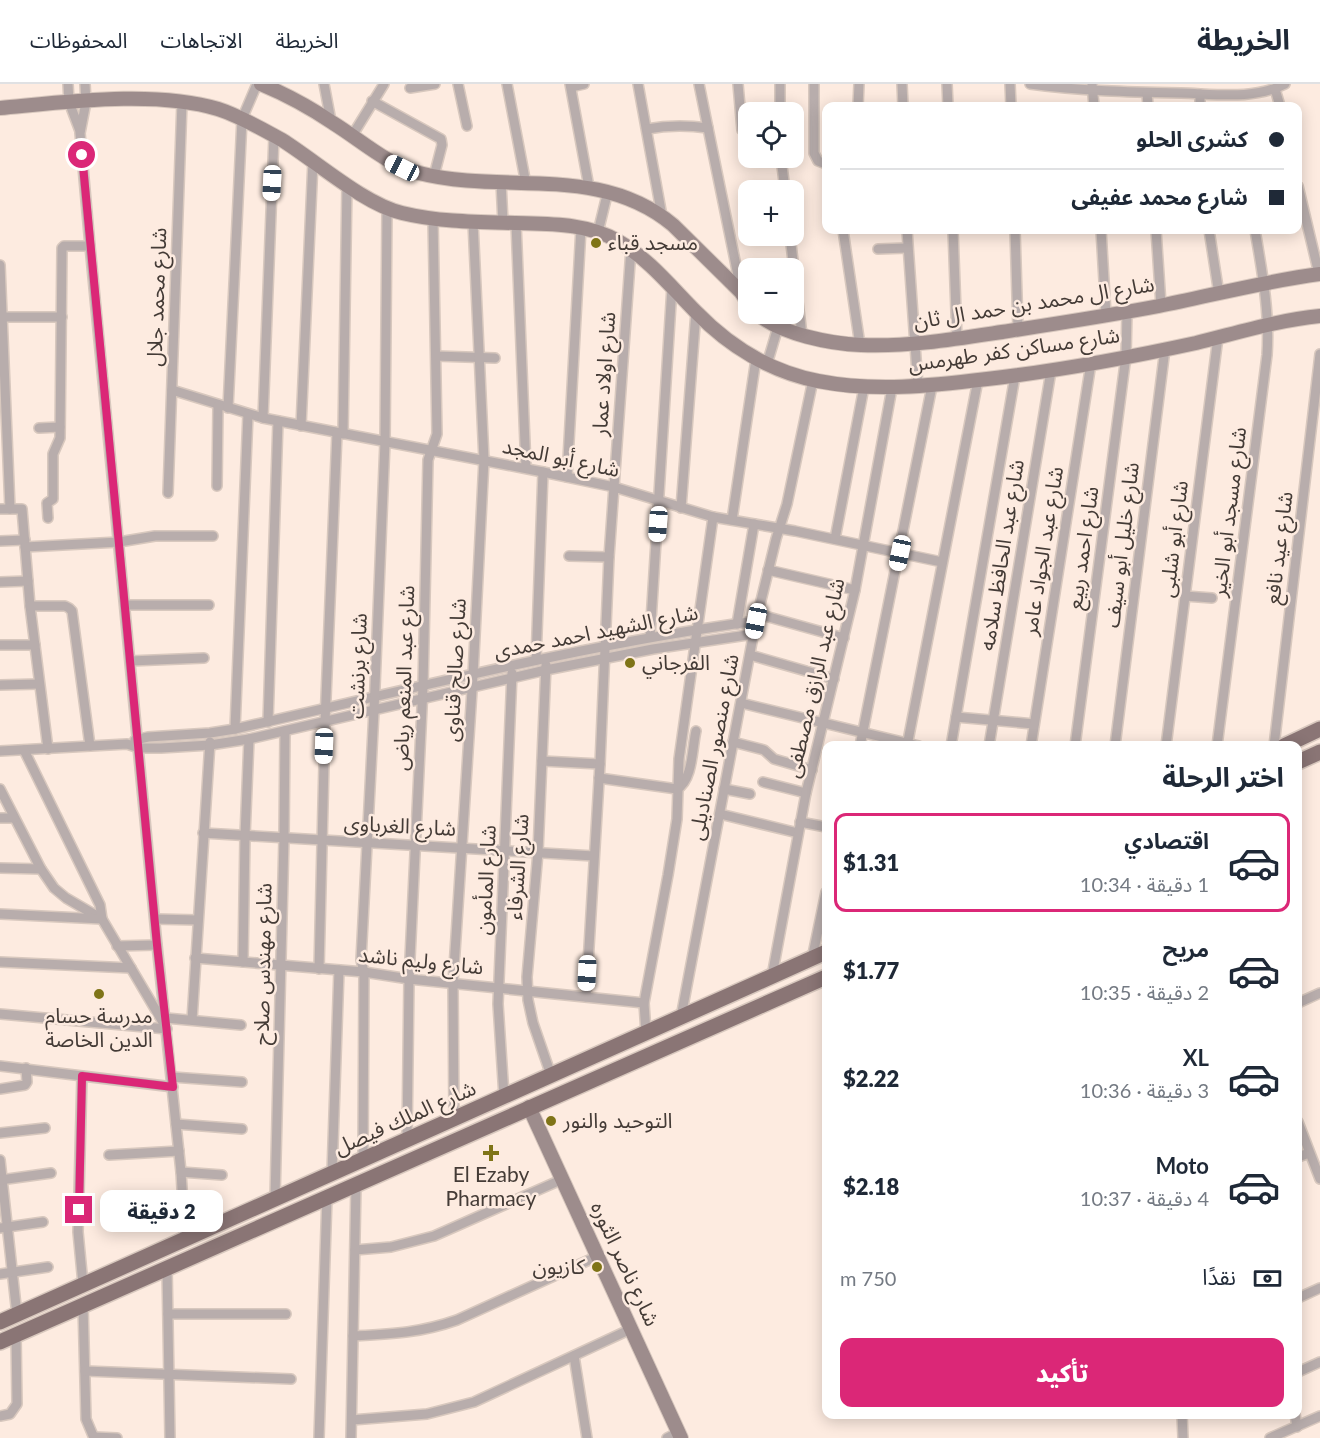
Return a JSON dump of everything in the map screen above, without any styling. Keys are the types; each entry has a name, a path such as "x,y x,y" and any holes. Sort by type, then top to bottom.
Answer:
{"main road":[{"path":"1295,741 1320,729"},
{"path":"1302,760 1320,752"},
{"name":"شارع الملك فيصل","path":"0,1322 822,954"},
{"name":"شارع الملك فيصل","path":"0,1342 822,979"},
{"path":"741,990 740,1004 749,1013"},
{"path":"707,1005 716,1016 713,1028"}],"street":[{"path":"68,84 69,102 80,133 154,919 173,1087 185,1238"},
{"path":"80,133 86,102 85,84"},
{"path":"324,84 331,121"},
{"path":"352,136 384,84"},
{"path":"410,88 435,84"},
{"path":"458,84 467,126"},
{"path":"507,84 526,184"},
{"path":"584,84 570,85 589,187"},
{"path":"638,84 662,216"},
{"path":"699,84 738,266"},
{"path":"738,84 740,102"},
{"path":"780,84 780,102"},
{"path":"814,84 814,153 818,161 822,162"},
{"path":"858,102 859,84"},
{"path":"902,84 903,102"},
{"path":"948,84 948,102"},
{"path":"1010,84 1011,102"},
{"path":"1031,84 1120,88 1147,93 1166,89 1200,94 1242,95 1278,86 1280,102"},
{"path":"1240,84 1242,95"},
{"path":"217,486 242,119 264,85 331,121 384,159 402,168 434,176 589,187 608,191 636,202 662,216 738,291"},
{"path":"1093,87 1094,102"},
{"path":"1147,93 1148,102"},
{"path":"1200,94 1200,102"},
{"name":"شارع مساكن كفر طهرمس","path":"0,108 118,99 182,102 217,109 274,136 387,209 433,219 581,228 598,232 631,249 724,337 761,361 813,380 864,387 892,388 932,386 1015,376 1165,349 1268,325 1320,316"},
{"path":"372,101 441,139 442,145 434,176"},
{"name":"شارع محمد جلال","path":"168,493 182,102"},
{"path":"647,129 667,125 708,128"},
{"path":"263,418 274,136"},
{"path":"301,426 313,161"},
{"path":"501,182 510,223 526,468"},
{"path":"319,969 324,722 340,434 347,184"},
{"path":"598,232 608,191"},
{"name":"شارع برنشت","path":"363,1159 364,972 361,960 385,442 387,209"},
{"path":"1302,209 1319,274"},
{"name":"شارع عبد المنعم رياض","path":"406,1140 409,979 423,699 428,460 437,434 433,219"},
{"name":"شارع صالح قناوى","path":"454,1119 453,983 463,848 484,460 473,222"},
{"path":"567,477 581,228"},
{"path":"844,234 860,345"},
{"path":"907,234 918,387"},
{"path":"953,234 957,339"},
{"path":"1015,234 1018,329"},
{"path":"1101,234 1106,315"},
{"path":"1156,234 1161,305"},
{"path":"1210,234 1219,294"},
{"name":"شارع مسجد أبو الخير","path":"1218,741 1267,355 1268,325 1265,284 1256,234"},
{"path":"48,518 47,504 54,499 54,454 60,438 62,248 64,246 90,246"},
{"path":"791,246 802,334"},
{"path":"878,249 907,248"},
{"name":"شارع اولاد عمار","path":"586,997 600,764 609,557 631,249"},
{"path":"0,265 5,509 22,509 30,606 48,748"},
{"name":"شارع ال محمد بن حمد ال ثان","path":"773,324 802,334 860,345 915,343 957,339 1127,312 1319,274"},
{"path":"650,637 672,287"},
{"path":"681,508 696,312"},
{"name":"شارع احمد ربيع","path":"1076,741 1126,356 1127,312"},
{"path":"1,316 62,316"},
{"path":"732,520 761,361 778,327"},
{"name":"شارع أبو شلبى","path":"1167,741 1218,337"},
{"name":"شارع خليل أبو سيف","path":"1117,741 1165,349"},
{"name":"شارع عيد نافع","path":"1275,741 1320,354"},
{"path":"436,356 495,358"},
{"name":"شارع عبد الجواد عامر","path":"1032,741 1091,363"},
{"name":"شارع عبد الحافظ سلامه","path":"990,741 1051,371"},
{"path":"952,741 1015,376"},
{"name":"شارع منصور الصناديلى","path":"681,1017 757,618 787,504 813,380"},
{"path":"909,741 978,380"},
{"path":"861,741 932,386"},
{"path":"835,539 864,387"},
{"name":"شارع عبد الرازق مصطفى","path":"772,976 806,793 855,590 892,388"},
{"name":"شارع أبو المجد","path":"172,390 263,418 526,468 614,487 713,516 942,562"},
{"path":"235,729 248,414"},
{"path":"268,722 278,421"},
{"path":"39,428 60,427"},
{"path":"536,660 543,472"},
{"path":"646,1033 644,1003 676,819 677,789 713,516"},
{"path":"737,624 754,524"},
{"path":"0,541 119,542 155,536 213,536"},
{"path":"569,556 609,557"},
{"path":"768,570 855,590"},
{"path":"0,582 28,581"},
{"path":"1185,596 1212,598"},
{"path":"125,605 209,605"},
{"path":"30,606 65,606 72,612 90,746"},
{"path":"757,618 844,638"},
{"name":"شارع الشهيد احمد حمدى","path":"0,751 127,744 210,734 512,665 650,637 737,624 757,618"},
{"name":"شارع الشهيد احمد حمدى","path":"138,743 210,745 249,739 546,670 754,634"},
{"path":"0,645 35,645"},
{"path":"750,655 834,679"},
{"path":"130,661 204,657"},
{"name":"شارع الشرفاء","path":"547,658 538,852 528,990 533,1023 551,1076"},
{"name":"شارع المأمون","path":"504,1096 498,1016 512,665"},
{"path":"0,685 39,684"},
{"path":"741,703 895,741"},
{"path":"956,717 1034,724"},
{"path":"599,778 677,789 683,785 687,777 696,730"},
{"name":"شارع مهندس صلاح","path":"275,1198 285,731"},
{"path":"192,1020 210,734"},
{"path":"243,962 249,739"},
{"path":"733,742 764,750 774,759 812,770"},
{"path":"24,750 100,905 102,919 167,1029"},
{"path":"542,761 600,764"},
{"path":"763,782 806,793"},
{"path":"0,789 41,869 54,888 66,898 102,919"},
{"path":"724,789 750,794"},
{"path":"720,814 798,833"},
{"path":"0,818 14,818"},
{"path":"800,822 822,826"},
{"name":"شارع الغرباوى","path":"203,833 594,856"},
{"path":"0,868 41,869"},
{"path":"812,958 822,911"},
{"path":"0,914 102,919"},
{"path":"154,919 198,921"},
{"path":"117,946 157,945"},
{"name":"شارع وليم ناشد","path":"195,958 364,972 409,979 644,1003"},
{"path":"0,962 131,968"},
{"path":"333,1173 339,970"},
{"path":"1302,1001 1320,993"},
{"path":"0,1014 167,1029"},
{"path":"165,1018 241,1025"},
{"path":"0,1066 173,1087"},
{"path":"0,1089 25,1085 27,1082 26,1068"},
{"path":"82,1076 78,1232 83,1284"},
{"path":"171,1077 242,1082"},
{"name":"شارع ناصر الثوره","path":"530,1107 631,1329 676,1436"},
{"path":"176,1124 242,1129"},
{"path":"0,1133 45,1128"},
{"path":"1302,1133 1319,1177"},
{"path":"109,1155 179,1151"},
{"path":"1302,1156 1309,1153"},
{"path":"0,1160 3,1227 12,1272 17,1315"},
{"path":"1319,1177 1320,1161"},
{"path":"181,1172 222,1175"},
{"path":"1,1180 51,1173"},
{"path":"355,1250 391,1247 434,1236 563,1179"},
{"path":"351,1438 356,1185"},
{"path":"319,1438 327,1197"},
{"path":"3,1227 43,1222"},
{"path":"353,1336 415,1332 447,1324 598,1256"},
{"path":"0,1274 48,1267"},
{"path":"167,1268 170,1438"},
{"path":"1302,1296 1320,1288"},
{"path":"83,1305 86,1419 94,1438 117,1438"},
{"path":"168,1314 286,1314"},
{"path":"352,1420 427,1414 474,1402 631,1329"},
{"path":"0,1416 10,1414 17,1404 16,1335"},
{"path":"574,1356 586,1438"},
{"path":"1302,1370 1320,1362"},
{"path":"85,1371 291,1379"},
{"path":"1270,1438 1320,1416"},
{"path":"1182,1419 1183,1438"},
{"path":"1296,1419 1297,1426"}],"place":[{"name":"مسجد قباء","path":"596,243"},
{"name":"الفرجاني","path":"630,663"},
{"name":"مدرسة حسام الدين الخاصة","path":"99,994"},
{"name":"التوحيد والنور","path":"551,1121"},
{"name":"El Ezaby Pharmacy","path":"491,1153"},
{"name":"كازيون","path":"597,1267"}],"route":[{"path":"79,1210 82,1076 173,1087 157,945 82,155"}]}
